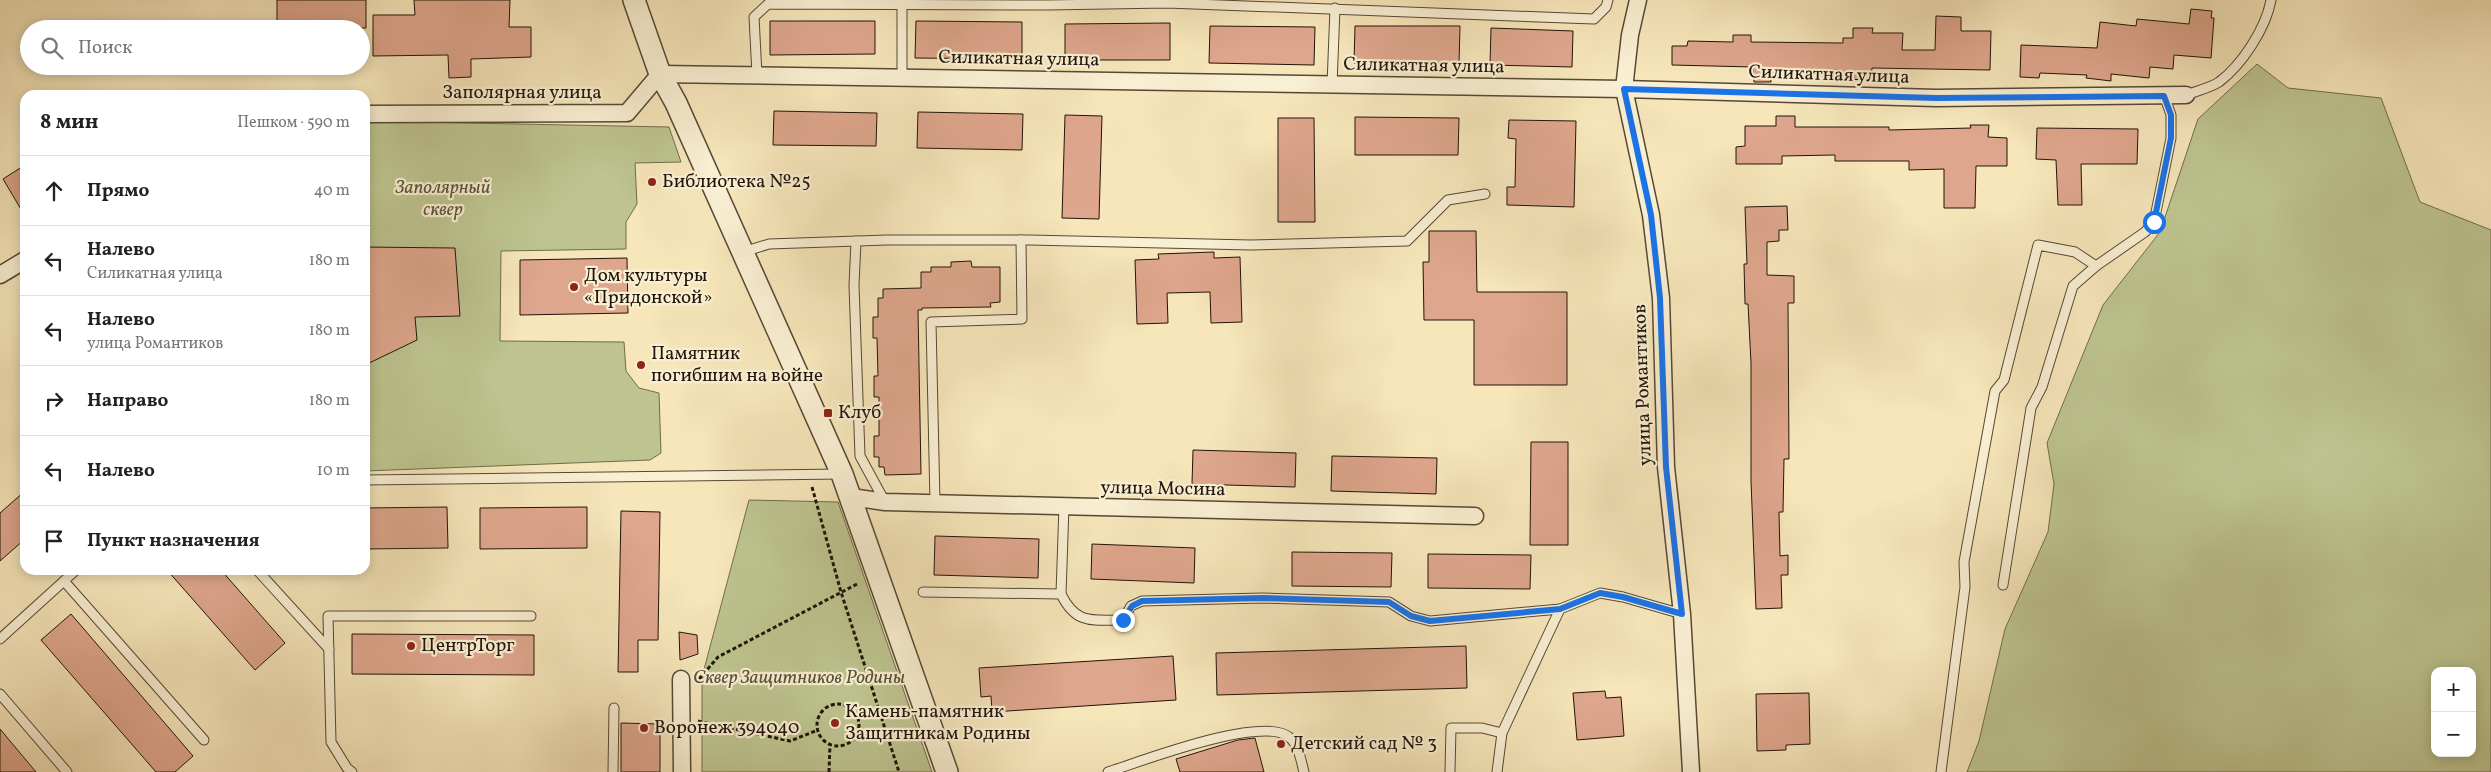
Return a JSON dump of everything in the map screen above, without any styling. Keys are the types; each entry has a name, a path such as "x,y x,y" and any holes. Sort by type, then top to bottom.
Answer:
{"street":[{"path":"634,0 660,74 676,103 842,474 947,772"},
{"name":"улица Романтиков","path":"1638,0 1630,35 1624,89 1651,215 1660,289 1666,467 1682,614 1691,772"},
{"name":"Силикатная улица","path":"660,74 1624,89 1936,98 2186,95"},
{"name":"Заполярная улица","path":"370,114 627,113 660,74"},
{"path":"0,275 20,263"},
{"name":"улица Мосина","path":"851,497 885,502 935,504 1475,516"},
{"path":"681,679 682,772"}],"lane":[{"path":"757,75 754,17 768,4 902,5 1167,1 1594,19 1606,7 1608,0"},
{"path":"2186,95 2218,83 2242,61 2268,12 2270,0"},
{"path":"902,5 902,78"},
{"path":"1332,85 1334,8"},
{"path":"2003,585 2030,408 2042,387 2072,286 2096,266 2146,232 2154,222 2171,138 2171,115 2164,96"},
{"path":"743,252 769,244 856,241 1021,240 1251,245 1407,242 1448,200 1485,194"},
{"path":"935,504 931,322 1022,319 1021,240"},
{"path":"856,241 854,285 860,456 885,502"},
{"path":"1941,772 1964,587 1964,562 1995,391 2004,380 2038,245 2075,252 2096,266"},
{"path":"370,480 842,474"},
{"path":"1064,506 1061,594 1068,608 1086,621 1123,620 1132,606 1142,601 1262,598 1389,602 1411,616 1430,621 1560,609 1600,593 1623,597 1682,614"},
{"path":"0,639 71,575"},
{"path":"262,575 329,649"},
{"path":"64,581 204,740"},
{"path":"923,592 1061,594"},
{"path":"1497,772 1502,733 1560,609"},
{"path":"352,772 347,768 331,742 328,616 531,616"},
{"path":"0,694 67,772"},
{"path":"613,772 614,708"},
{"path":"1450,772 1451,728 1482,728 1502,733"},
{"path":"1108,772 1244,732 1270,729 1289,737 1298,749 1304,772"}],"path":[{"path":"809,474 841,592 899,772"},
{"path":"681,700 718,657 878,573"},
{"path":"843,704 855,712 860,726 855,739 843,746 830,744 820,736 818,730 819,716 829,706 843,704"},
{"path":"682,718 790,741 818,730"},
{"path":"829,772 830,744"}],"green space":[{"path":"2257,64 2288,88 2381,98 2420,202 2491,230 2491,772 1967,772 1979,741 2005,629 2048,532 2054,484 2047,443 2103,305 2160,232 2198,119"},
{"name":"Заполярный сквер","path":"370,121 669,127 681,162 635,163 637,204 626,222 626,249 501,251 500,341 624,342 626,371 639,388 659,393 661,453 650,460 370,471"},
{"name":"Сквер Защитников Родины","path":"749,500 838,502 932,772 702,772 702,677"}],"building":[{"path":"277,0 366,0 366,20 277,20"},
{"path":"414,0 510,0 509,27 531,27 531,57 471,59 471,77 449,78 448,55 373,56 373,15 415,15"},
{"path":"2191,9 2212,11 2211,18 2214,18 2211,58 2174,55 2173,69 2150,67 2149,78 2111,74 2111,81 2086,78 2087,75 2040,73 2039,78 2020,77 2021,45 2097,48 2100,22 2136,26 2137,19 2189,24"},
{"path":"1936,16 1961,17 1961,31 1991,31 1990,70 1872,68 1871,80 1840,79 1840,70 1775,70 1775,75 1771,75 1771,82 1754,82 1753,67 1672,65 1672,46 1687,46 1688,41 1733,42 1733,35 1751,35 1751,42 1843,43 1843,38 1853,38 1853,28 1873,28 1872,33 1903,33 1902,50 1935,50"},
{"path":"770,21 875,21 875,54 770,55"},
{"path":"916,21 1022,22 1022,59 915,58"},
{"path":"1170,23 1170,60 1065,60 1065,24"},
{"path":"1210,26 1315,27 1314,65 1209,63"},
{"path":"1355,26 1460,26 1459,63 1354,63"},
{"path":"1491,28 1573,31 1572,67 1490,65"},
{"path":"774,111 877,113 876,146 773,145"},
{"path":"918,112 1023,114 1022,150 917,148"},
{"path":"1065,115 1102,116 1099,219 1062,218"},
{"path":"1776,116 1795,116 1795,127 1889,127 1889,130 1971,128 1970,125 1989,125 1988,137 2007,138 2007,166 1976,166 1975,208 1944,208 1944,169 1909,170 1909,161 1835,161 1835,155 1782,156 1782,164 1736,164 1736,147 1745,146 1745,126 1776,126"},
{"path":"1355,117 1459,118 1458,155 1355,155"},
{"path":"1278,118 1314,118 1315,222 1278,222"},
{"path":"1509,120 1576,121 1574,207 1507,205 1507,187 1515,187 1516,139 1508,138"},
{"path":"2037,128 2138,129 2137,164 2081,164 2082,205 2058,205 2056,160 2036,159"},
{"path":"20,168 20,208 3,179"},
{"path":"1787,206 1788,230 1779,230 1779,241 1767,242 1767,275 1794,276 1794,303 1788,303 1789,459 1784,459 1783,512 1779,512 1780,556 1788,555 1788,575 1781,575 1782,608 1756,609 1751,481 1751,363 1748,304 1745,304 1744,264 1747,264 1745,207"},
{"path":"1429,231 1476,231 1477,292 1567,292 1567,385 1474,385 1474,320 1424,320 1423,262 1429,262"},
{"path":"370,247 455,248 460,316 415,317 417,340 370,363"},
{"path":"1214,252 1214,258 1240,257 1242,322 1211,323 1210,292 1167,293 1168,323 1137,324 1135,260 1159,259 1158,254"},
{"name":"Дом культуры «Придонской»","path":"627,258 628,313 520,315 520,260"},
{"path":"971,261 972,267 1000,267 1000,302 990,303 991,307 922,308 922,310 918,310 921,474 885,475 884,467 879,467 879,457 874,457 874,436 879,436 879,397 874,397 874,376 878,376 877,338 873,338 873,317 878,317 878,298 883,298 883,289 921,288 921,272 931,272 931,267 951,267 951,262"},
{"path":"1531,442 1568,442 1568,545 1530,545"},
{"path":"1193,450 1296,453 1295,487 1192,484"},
{"path":"1332,456 1437,458 1436,494 1331,491"},
{"path":"20,495 20,543 0,561 0,513"},
{"path":"447,507 448,548 370,549 370,508"},
{"path":"587,507 587,548 480,549 480,508"},
{"path":"621,511 660,512 658,640 638,640 638,672 618,672"},
{"path":"935,536 1039,539 1038,578 934,575"},
{"path":"1092,544 1195,548 1194,583 1091,579"},
{"path":"1292,552 1392,553 1391,587 1292,586"},
{"path":"1428,554 1531,555 1530,589 1428,588"},
{"path":"171,575 225,575 285,643 255,670"},
{"path":"71,614 193,756 175,772 156,772 41,640"},
{"path":"679,632 697,635 698,654 680,660"},
{"path":"352,634 534,635 534,675 352,674"},
{"path":"1466,646 1467,688 1217,695 1216,653"},
{"path":"1173,656 1176,700 992,712 991,696 981,697 979,668"},
{"path":"1605,691 1606,698 1621,697 1624,736 1577,740 1573,693"},
{"path":"1809,693 1810,744 1786,745 1786,750 1757,751 1756,694"},
{"path":"621,723 660,724 660,772 621,772"},
{"path":"0,729 36,772 0,772"},
{"path":"1255,738 1264,772 1180,772 1176,759 1238,740"}],"place":[{"name":"Библиотека №25","path":"652,182"},
{"name":"Дом культуры «Придонской»","path":"574,287"},
{"name":"Памятник погибшим на войне","path":"641,365"},
{"name":"Клуб","path":"828,413"},
{"name":"ЦентрТорг","path":"411,646"},
{"name":"Камень-памятник Защитникам Родины","path":"835,723"},
{"name":"Воронеж 394040","path":"644,728"},
{"name":"Детский сад № 3","path":"1281,744"}],"route":[{"path":"1123,620 1132,606 1142,601 1262,598 1389,602 1411,616 1430,621 1560,609 1600,593 1623,597 1682,614 1666,467 1660,298 1651,215 1624,89 1936,98 2164,96 2171,115 2171,138 2154,222"}]}
